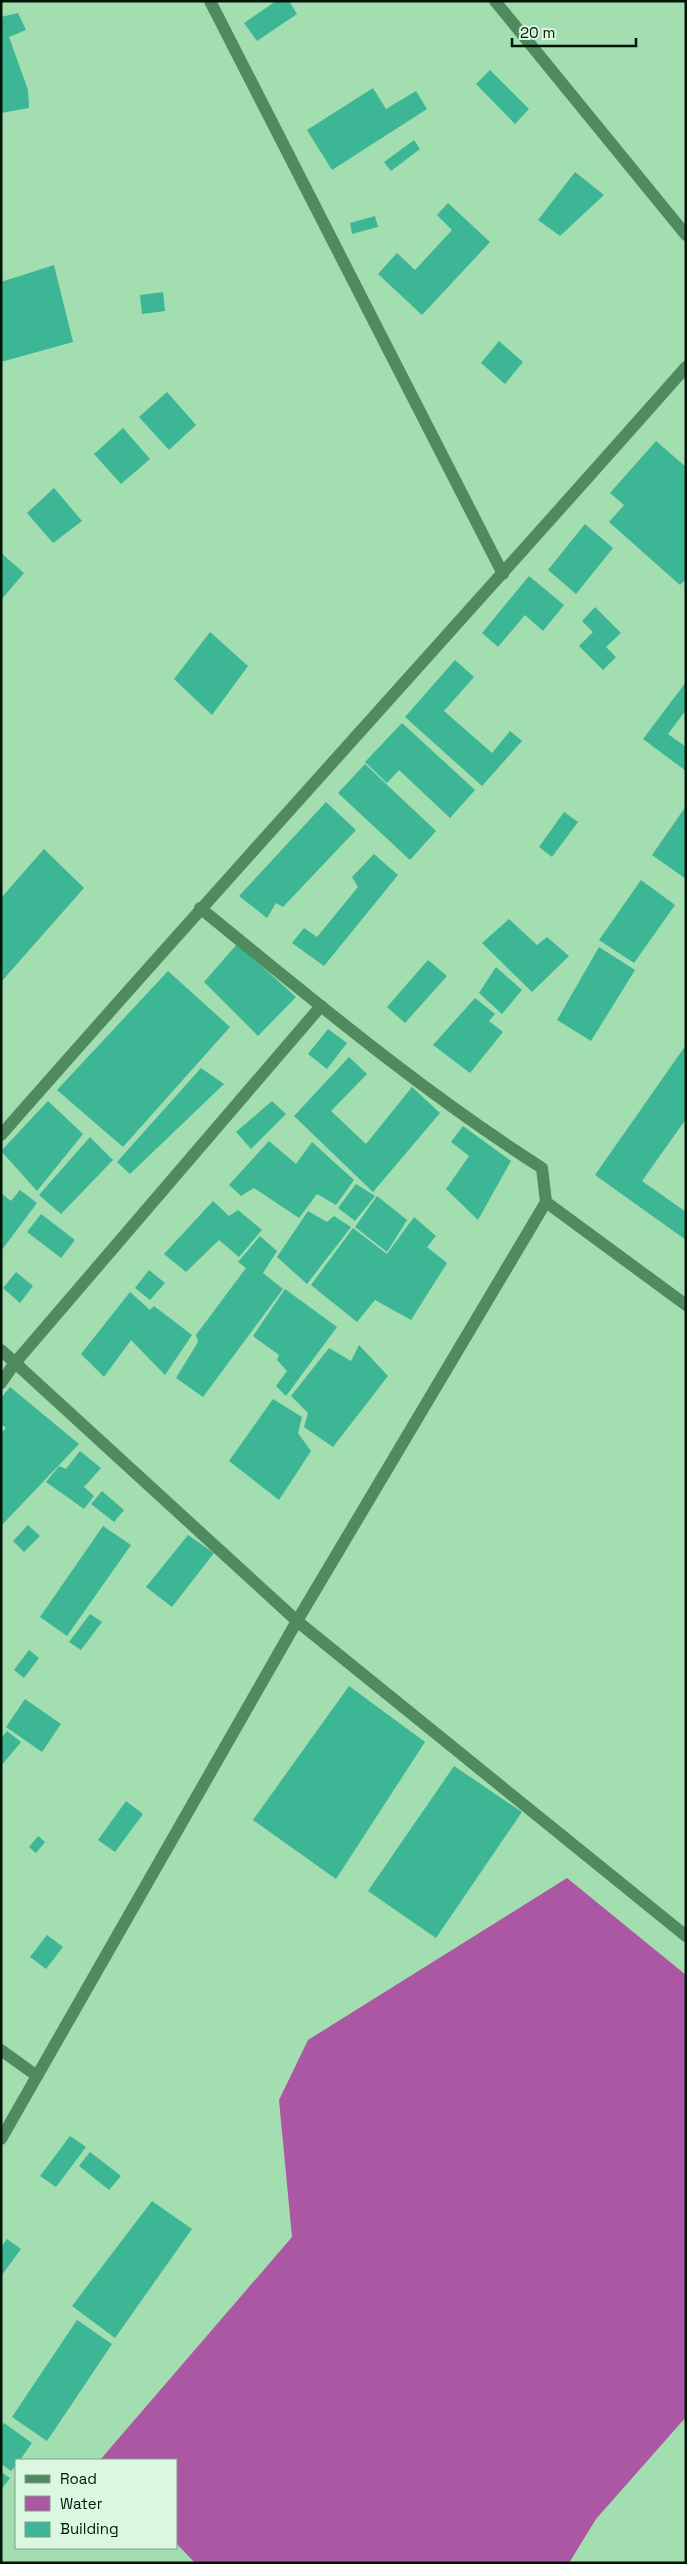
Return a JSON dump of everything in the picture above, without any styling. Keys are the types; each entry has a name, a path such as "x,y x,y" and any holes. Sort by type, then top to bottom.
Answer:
{"street":[{"path":"210,1 503,574"},
{"path":"495,1 686,235"},
{"path":"1,1134 200,908 503,574 686,367"},
{"path":"1,2139 297,1621 546,1202 542,1168 458,1111 322,1006 200,908"},
{"path":"1,1383 14,1364 322,1006"},
{"path":"546,1202 686,1305"},
{"path":"1,1350 14,1364 297,1621 686,1936"},
{"path":"1,2050 37,2076"}],"water":[{"path":"567,1878 686,1975 686,2417 596,2519 569,2563 195,2563 178,2545 178,2459 101,2459 292,2237 279,2100 308,2040"}],"building":[{"path":"276,1 289,1 297,14 257,41 244,23"},
{"path":"18,13 26,30 9,37 28,90 29,108 1,113 1,17"},
{"path":"490,70 529,109 515,124 476,84"},
{"path":"373,88 386,109 416,91 427,109 332,170 307,130"},
{"path":"414,140 420,149 391,171 384,162"},
{"path":"575,172 604,195 560,236 538,220"},
{"path":"448,203 490,242 422,315 378,274 397,253 415,270 452,230 437,215"},
{"path":"375,216 378,227 352,234 350,223"},
{"path":"54,265 73,342 1,362 1,282"},
{"path":"163,292 165,311 142,314 140,295"},
{"path":"499,341 523,362 505,384 481,363"},
{"path":"167,392 196,425 169,450 139,417"},
{"path":"123,428 150,459 121,484 94,454"},
{"path":"656,441 686,467 686,579 680,585 609,522 624,505 610,493"},
{"path":"54,488 82,521 53,543 27,513"},
{"path":"585,524 613,548 576,594 548,570"},
{"path":"1,553 24,573 1,600"},
{"path":"529,576 564,605 543,631 525,615 498,647 482,633"},
{"path":"595,607 621,633 606,647 616,657 603,670 579,646 593,632 582,621"},
{"path":"210,632 248,666 212,715 174,679"},
{"path":"455,660 474,677 444,711 492,753 510,731 522,741 482,786 405,717"},
{"path":"686,682 686,710 668,734 686,747 686,771 643,739"},
{"path":"402,723 475,790 450,818 399,770 387,783 365,762"},
{"path":"365,764 436,831 410,860 338,793"},
{"path":"326,802 356,830 283,907 276,903 267,918 239,896"},
{"path":"686,806 686,879 652,855"},
{"path":"564,812 578,822 552,857 539,847"},
{"path":"44,849 84,888 1,982 1,898"},
{"path":"374,854 398,875 324,966 292,943 304,928 317,937 358,887 352,877"},
{"path":"641,880 675,905 634,963 599,940"},
{"path":"509,919 537,945 547,937 569,956 532,992 482,943"},
{"path":"237,944 296,997 258,1036 204,982"},
{"path":"599,947 635,970 591,1041 557,1020"},
{"path":"428,960 447,976 405,1023 387,1007"},
{"path":"496,967 522,990 502,1014 479,993"},
{"path":"168,971 230,1027 123,1147 57,1090"},
{"path":"475,998 495,1014 489,1021 503,1032 470,1073 433,1045"},
{"path":"328,1029 347,1043 327,1069 308,1054"},
{"path":"686,1045 686,1119 642,1181 686,1212 686,1240 595,1175"},
{"path":"349,1057 367,1074 331,1111 366,1144 412,1087 440,1113 373,1192 294,1116"},
{"path":"201,1068 224,1084 130,1174 117,1162"},
{"path":"48,1101 83,1134 37,1191 1,1151"},
{"path":"272,1101 286,1114 251,1149 236,1132"},
{"path":"463,1126 511,1161 478,1220 446,1189 469,1156 451,1142"},
{"path":"90,1137 113,1160 61,1214 39,1195"},
{"path":"269,1141 296,1164 312,1142 354,1180 336,1205 317,1194 299,1218 254,1188 241,1196 229,1185"},
{"path":"356,1184 375,1196 355,1221 338,1208"},
{"path":"20,1190 37,1203 1,1251 1,1193 11,1201"},
{"path":"377,1196 407,1220 387,1252 355,1227"},
{"path":"213,1201 229,1216 238,1210 262,1230 239,1257 219,1240 186,1272 164,1254"},
{"path":"308,1211 327,1222 334,1216 351,1227 307,1284 277,1257"},
{"path":"41,1214 75,1240 61,1258 27,1232"},
{"path":"414,1217 436,1236 427,1247 447,1263 411,1320 375,1300 357,1322 311,1285 353,1228 387,1254"},
{"path":"260,1236 277,1251 263,1273 283,1289 203,1397 176,1378 198,1342 196,1335 246,1268 238,1262"},
{"path":"149,1270 165,1283 150,1300 135,1288"},
{"path":"16,1272 33,1286 20,1303 3,1288"},
{"path":"285,1289 337,1327 286,1396 276,1386 287,1371 277,1360 279,1355 253,1336"},
{"path":"130,1292 150,1310 154,1306 192,1335 165,1375 131,1340 104,1377 81,1354"},
{"path":"359,1345 388,1376 333,1447 304,1427 308,1413 291,1396 329,1348 351,1361"},
{"path":"10,1387 79,1444 1,1526 1,1433 6,1428 1,1424 1,1398"},
{"path":"273,1399 302,1417 298,1433 311,1451 279,1500 229,1461"},
{"path":"80,1451 101,1468 84,1487 94,1496 84,1509 46,1482 59,1466 66,1469"},
{"path":"102,1491 124,1510 114,1522 91,1504"},
{"path":"28,1525 40,1536 24,1552 13,1541"},
{"path":"103,1526 131,1545 67,1636 40,1617"},
{"path":"188,1535 214,1553 172,1607 146,1587"},
{"path":"90,1614 102,1622 81,1650 69,1642"},
{"path":"29,1650 39,1658 24,1678 14,1670"},
{"path":"349,1686 425,1742 336,1879 253,1820"},
{"path":"25,1699 61,1724 42,1752 6,1727"},
{"path":"7,1731 21,1742 1,1766 1,1738"},
{"path":"454,1766 522,1812 436,1938 368,1891"},
{"path":"126,1801 143,1814 115,1852 98,1840"},
{"path":"38,1836 45,1842 36,1853 29,1847"},
{"path":"47,1935 63,1947 46,1969 30,1957"},
{"path":"70,2136 86,2147 56,2187 40,2176"},
{"path":"90,2152 121,2176 109,2190 79,2166"},
{"path":"152,2201 192,2229 115,2338 72,2306"},
{"path":"7,2239 21,2249 1,2276 1,2247"},
{"path":"77,2320 112,2344 47,2441 12,2417"},
{"path":"4,2423 32,2443 21,2459 15,2459 15,2466 11,2471 1,2464 1,2427"},
{"path":"1,2472 10,2478 1,2490"}]}
